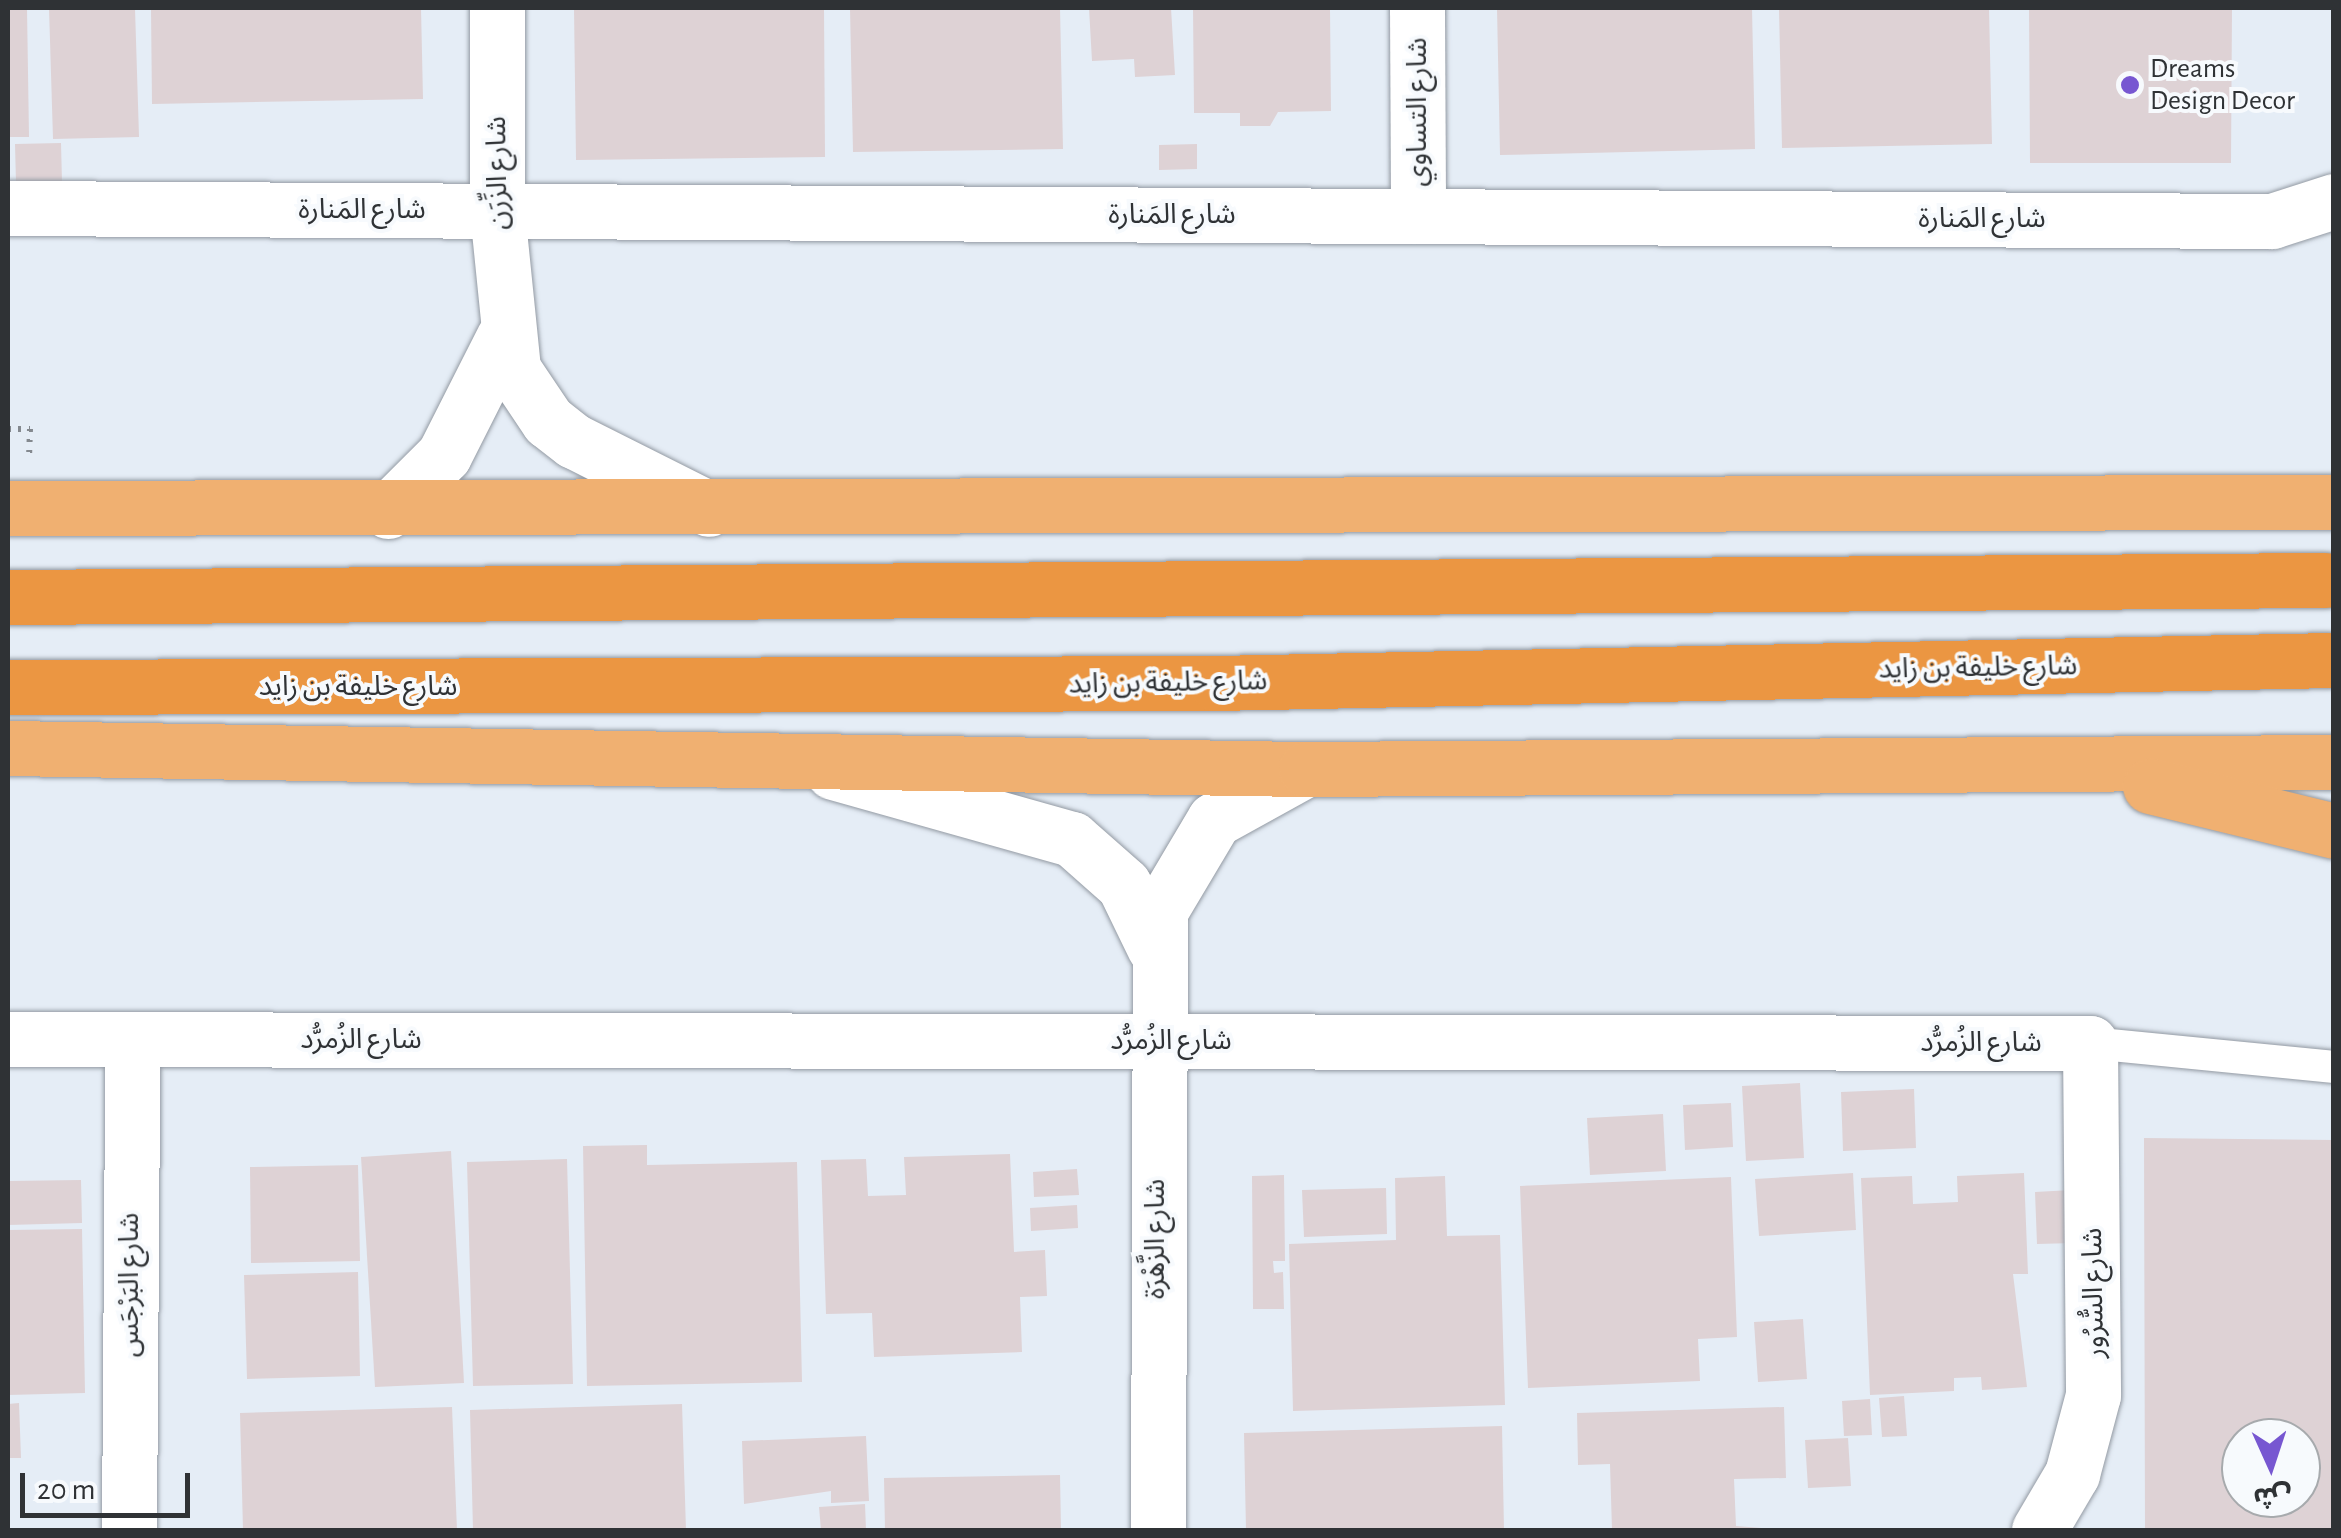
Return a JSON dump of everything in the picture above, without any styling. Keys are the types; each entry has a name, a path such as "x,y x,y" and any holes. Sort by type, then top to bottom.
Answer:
{"highway":[{"path":"8,598 2325,580"},
{"name":"شارع خليفة بن زايد","path":"8,686 1156,684 2328,660"}],"main road":[{"path":"8,508 2334,502"},
{"path":"8,748 796,764 1306,768 2334,762"},
{"path":"2054,764 2334,831"}],"street":[{"name":"شارع الزِّرَن","path":"497,8 503,338 548,422 708,509"},
{"name":"شارع التساوي","path":"1418,8 1418,216"},
{"name":"شارع المَنارة","path":"8,208 2272,221 2334,201"},
{"name":"شارع الزِّرَن","path":"388,510 444,455 503,338"},
{"name":"شارع الزَّهْرَة","path":"796,764 1072,839 1124,885 1154,946"},
{"name":"شارع الزَّهْرَة","path":"1158,1530 1154,946 1172,878 1202,834 1241,798 1306,768"},
{"name":"شارع الزُمرُّد","path":"8,1038 2090,1043"},
{"name":"شارع البَرْجَس","path":"128,1530 132,1040"},
{"name":"شارع السُّرُور","path":"2039,1530 2072,1474 2093,1395 2090,1043"}],"lane":[{"name":"شارع الزُمرُّد","path":"2090,1043 2334,1067"}],"building":[{"path":"8,8 27,8 29,137 8,137"},
{"path":"49,8 135,8 139,137 53,139"},
{"path":"151,8 421,8 423,99 152,104"},
{"path":"574,8 824,8 825,157 576,160"},
{"path":"850,8 1060,8 1063,149 853,152"},
{"path":"1089,8 1171,8 1175,75 1135,77 1134,59 1092,61"},
{"path":"1193,8 1330,8 1331,111 1278,112 1270,126 1240,126 1240,113 1194,113"},
{"path":"1497,8 1752,8 1755,149 1500,155"},
{"path":"1779,8 1989,8 1992,144 1782,148"},
{"name":"Dreams Design Decor","path":"2029,8 2232,8 2231,163 2030,163"},
{"path":"61,143 62,182 16,183 15,144"},
{"path":"1197,144 1197,169 1159,170 1159,145"},
{"path":"1800,1083 1804,1158 1746,1161 1742,1086"},
{"path":"1914,1089 1916,1148 1843,1151 1841,1092"},
{"path":"1731,1103 1733,1147 1685,1150 1683,1105"},
{"path":"1663,1114 1666,1171 1590,1175 1587,1118"},
{"path":"2144,1138 2334,1140 2334,1530 2145,1530"},
{"path":"647,1145 647,1165 797,1162 802,1382 587,1386 583,1146"},
{"path":"451,1151 464,1383 375,1387 361,1157"},
{"path":"1010,1154 1014,1252 1045,1250 1047,1296 1020,1297 1022,1352 874,1357 872,1313 826,1314 821,1160 866,1159 868,1196 906,1195 904,1157"},
{"path":"567,1159 573,1384 473,1386 467,1162"},
{"path":"358,1165 360,1261 251,1263 250,1167"},
{"path":"1077,1169 1079,1195 1034,1197 1033,1172"},
{"path":"1853,1173 1856,1230 1759,1236 1755,1179"},
{"path":"2024,1173 2028,1274 2013,1274 2027,1387 1982,1390 1981,1377 1954,1378 1954,1391 1870,1395 1861,1178 1912,1176 1913,1204 1958,1202 1957,1176"},
{"path":"1284,1175 1285,1261 1273,1261 1274,1273 1283,1272 1284,1309 1253,1309 1252,1176"},
{"path":"1445,1176 1447,1236 1500,1235 1505,1405 1293,1411 1289,1244 1396,1240 1395,1178"},
{"path":"1731,1177 1737,1337 1698,1339 1700,1381 1528,1388 1520,1186"},
{"path":"81,1180 82,1223 8,1225 8,1181"},
{"path":"1386,1188 1387,1234 1304,1237 1302,1190"},
{"path":"2072,1190 2074,1243 2037,1244 2035,1192"},
{"path":"1077,1205 1078,1228 1031,1231 1030,1208"},
{"path":"82,1229 85,1393 8,1395 8,1230"},
{"path":"358,1272 360,1376 247,1379 244,1275"},
{"path":"1803,1319 1807,1379 1758,1382 1754,1322"},
{"path":"1904,1396 1907,1436 1882,1437 1879,1398"},
{"path":"1870,1399 1872,1435 1844,1436 1842,1401"},
{"path":"19,1403 21,1458 8,1458 8,1404"},
{"path":"682,1404 686,1530 473,1530 470,1410"},
{"path":"452,1407 457,1530 243,1530 240,1413"},
{"path":"1784,1407 1786,1478 1734,1479 1736,1526 1786,1530 1612,1530 1610,1464 1578,1465 1577,1413"},
{"path":"1502,1426 1504,1530 1246,1530 1244,1433"},
{"path":"866,1436 869,1501 831,1503 831,1491 744,1504 742,1441"},
{"path":"1848,1438 1851,1486 1808,1488 1805,1440"},
{"path":"1060,1475 1061,1530 885,1530 884,1478"},
{"path":"865,1504 866,1530 821,1530 819,1507"}],"place":[{"name":"Dreams Design Decor","path":"2130,85"}]}
